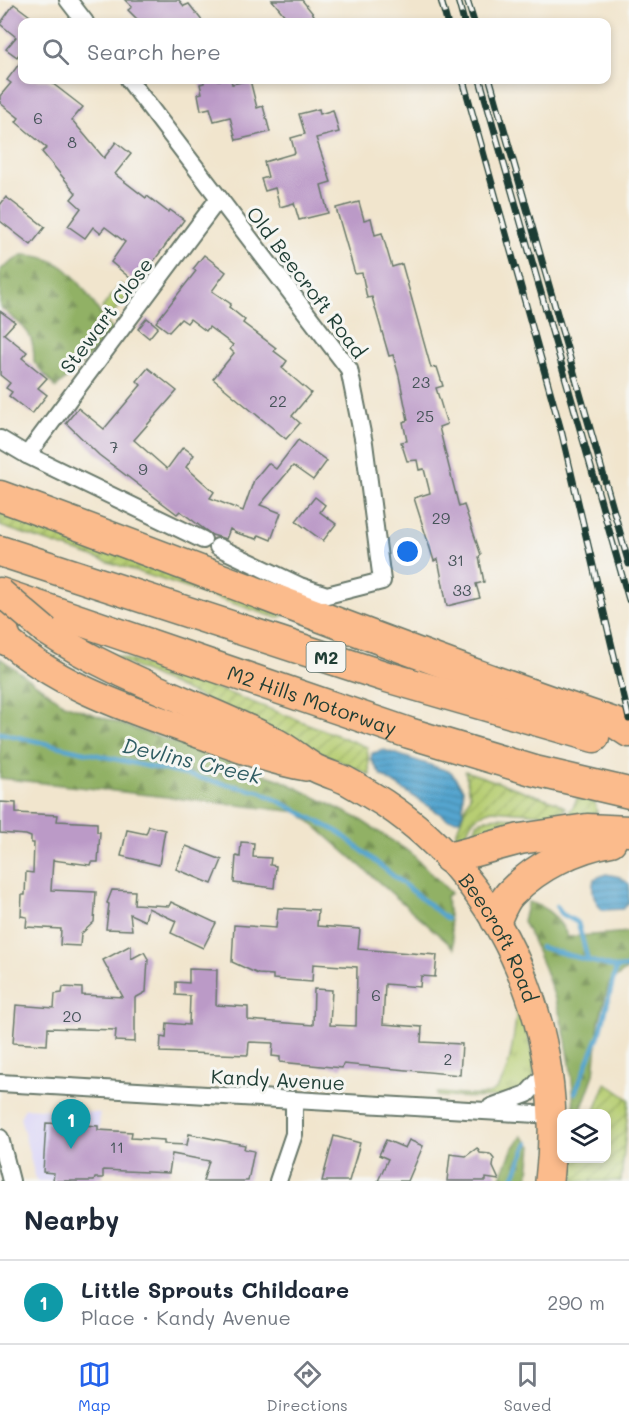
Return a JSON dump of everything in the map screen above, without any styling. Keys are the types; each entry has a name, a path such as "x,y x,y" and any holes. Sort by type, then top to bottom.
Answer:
{"highway":[{"name":"M2","path":"0,481 141,542 162,555"},
{"name":"M2","path":"0,496 162,555 343,626 617,724 629,732"},
{"name":"M2","path":"0,551 387,677 629,747"},
{"name":"M2 Hills Motorway","path":"0,593 409,732 536,771 629,793"},
{"path":"449,858 520,839 576,830 629,831"},
{"path":"495,920 510,893 529,878 570,853 598,843 629,838"}],"main road":[{"name":"Beecroft Road","path":"0,593 46,631 94,660 276,741 316,768 346,781 385,804 449,858 495,920 531,994 548,1071 554,1115 549,1181"},
{"name":"Beecroft Road","path":"2,631 54,673 97,696 269,760 316,768"}],"street":[{"path":"68,0 82,18"},
{"name":"Old Beecroft Road","path":"27,456 300,586 327,594 382,581 364,443 350,369 132,84"},
{"name":"Stewart Close","path":"27,456 219,198"},
{"path":"0,439 27,456"},
{"path":"472,1111 505,1104 527,1095 548,1071"},
{"name":"Kandy Avenue","path":"0,1083 554,1115"},
{"path":"278,1181 294,1134 294,1101"},
{"path":"0,1138 11,1181"}],"shaded area":[{"path":"25,1108 100,1113 96,1181 36,1181 20,1117"}],"green space":[{"path":"22,255 55,262 67,270 77,280 115,333 56,388 34,362 32,343 26,330 0,307 0,270"},
{"path":"121,284 131,291 111,316 102,308"},
{"path":"0,505 285,615 277,618 0,526"},
{"path":"93,648 221,690 367,747 370,775"},
{"path":"0,658 64,704 281,780 359,819 411,853 451,893 446,896 454,948 299,812 0,778"},
{"path":"465,771 556,802 566,808 554,815 492,810 485,812 472,822 467,832 466,845 462,846 454,839 470,795"},
{"path":"577,798 595,802 597,813 471,840 477,823 489,818 547,820 560,818 570,811"},
{"path":"528,902 548,911 568,937 629,932 629,968 609,983 599,1022 594,1074 581,1109 574,1109 570,1063 560,1014 544,967 523,921"},
{"path":"517,1006 533,1057 534,1074 530,1084 521,1091 493,1097 437,1096 437,1093 482,1095 496,1090 507,1069"},
{"path":"606,1083 629,1099 621,1181 574,1181 573,1163 611,1163 611,1109 596,1109"},
{"path":"522,1136 532,1146 528,1181 499,1181 512,1150"}],"water":[{"path":"384,750 451,772 463,789 463,813 459,820 448,819 381,775 371,759 372,753"},
{"path":"606,874 620,877 629,884 629,903 623,909 602,910 595,899 594,879"}],"building":[{"path":"125,0 179,0 184,6 189,4 200,18 136,18 128,10 132,7"},
{"path":"272,0 302,0 314,15 310,18 287,18"},
{"path":"14,4 33,18 18,18 17,57 6,49 16,37 0,24"},
{"path":"18,65 18,84 53,84 83,107 72,120 104,158 116,142 131,154 115,174 146,198 147,196 168,212 170,210 184,220 137,284 111,262 125,242 105,227 100,233 93,227 85,238 68,226 81,208 71,199 76,193 42,152 47,148 16,122 19,118 0,103 0,96 11,83 7,80"},
{"path":"200,84 251,84 257,108 263,106 270,132 236,140 230,117 214,121 210,108 201,110 198,94 202,93"},
{"path":"319,109 320,114 333,110 339,132 316,138 331,182 321,185 328,213 299,220 294,203 280,207 275,188 265,191 261,179 268,177 264,162 295,153 291,138 305,134 299,114"},
{"path":"6,197 45,227 31,245 0,221 0,205"},
{"path":"359,202 364,220 371,218 375,235 382,233 392,267 402,264 431,368 437,367 443,386 436,388 447,424 439,427 459,507 464,505 481,555 479,557 484,582 476,584 480,598 447,606 438,559 434,561 414,498 430,493 424,469 419,470 417,460 407,461 401,442 407,441 403,422 408,420 399,376 393,355 389,356 372,297 367,298 362,273 355,274 336,208"},
{"path":"204,255 226,272 212,291 231,304 229,307 245,320 243,323 276,348 274,351 287,361 282,368 311,393 292,416 300,423 286,439 213,379 234,353 230,349 233,345 209,327 206,331 190,319 187,323 181,319 169,332 156,322 196,271 193,269"},
{"path":"0,311 15,322 4,334 27,352 22,358 47,378 38,388 47,395 32,414 9,396 12,392 6,388 10,383 0,375"},
{"path":"147,318 158,327 149,338 138,329"},
{"path":"148,368 177,391 134,440 167,469 183,447 194,455 186,467 214,492 210,498 243,511 254,480 268,463 276,469 298,440 327,461 313,480 293,466 260,505 281,513 271,540 259,535 257,539 230,529 226,539 212,535 180,511 177,514 99,455 66,423 78,408 104,429 141,385 137,381"},
{"path":"315,497 325,505 320,512 336,524 323,541 296,521"},
{"path":"0,802 16,803 16,813 58,815 57,821 97,823 97,832 100,832 98,862 91,862 90,865 53,860 51,890 96,892 94,922 81,934 80,946 60,945 61,929 26,927 27,917 21,916 22,895 25,895 26,872 33,873 34,843 31,843 31,837 26,835 0,833"},
{"path":"149,826 165,830 159,865 121,856 127,830 146,834"},
{"path":"241,842 254,843 253,857 271,858 270,865 276,866 274,888 234,883 236,856 240,857"},
{"path":"186,846 222,860 212,884 176,869"},
{"path":"112,890 135,891 134,904 169,906 171,902 216,923 203,948 171,933 176,921 148,908 145,921 130,914 132,930 106,929 109,904 107,903"},
{"path":"278,908 318,910 317,926 360,929 358,949 437,955 435,977 421,976 420,987 385,984 383,1024 422,1027 421,1042 462,1044 460,1075 343,1064 342,1068 280,1062 280,1057 272,1056 273,1043 249,1042 248,1055 160,1052 161,1037 166,1038 167,1023 189,1025 190,996 176,995 176,982 189,983 189,969 217,970 216,1005 248,1007 248,1020 313,1025 314,989 332,990 330,1025 356,1026 357,967 313,964 312,982 273,979 273,975 258,974 232,962 234,925 276,928"},
{"path":"131,945 131,959 144,952 148,959 146,992 135,998 135,1042 115,1041 116,1030 48,1028 47,1045 13,1043 16,1005 54,1008 55,994 62,993 63,987 82,988 82,995 123,997 103,960"},
{"path":"46,1123 98,1126 98,1130 132,1132 131,1138 164,1140 164,1144 187,1145 189,1134 245,1145 244,1149 254,1151 248,1181 203,1181 209,1161 172,1154 169,1173 103,1170 103,1178 95,1178 94,1181 53,1181 54,1173 43,1172"},
{"path":"334,1136 360,1143 349,1181 322,1181"},
{"path":"386,1140 405,1148 409,1140 423,1146 408,1181 378,1181 388,1159 379,1155"},
{"path":"477,1148 480,1153 490,1154 494,1159 493,1167 499,1180 486,1178 486,1181 447,1181 450,1154 466,1156"}],"waterway":[{"name":"Devlins Creek","path":"0,733 261,792 340,833 447,919"},
{"path":"556,906 562,914 578,923 588,960"},
{"name":"Devlins Creek","path":"540,947 616,968 629,967"},
{"path":"575,1093 601,1030 616,968"},
{"path":"512,1181 528,1143"}],"railway":[{"path":"441,0 446,18"},
{"path":"458,0 463,18"},
{"path":"467,0 473,18"},
{"path":"464,84 562,434 629,719"},
{"path":"481,84 629,600"},
{"path":"491,84 629,564"}],"place":[{"name":"Little Sprouts Childcare","path":"71,1149"}]}
